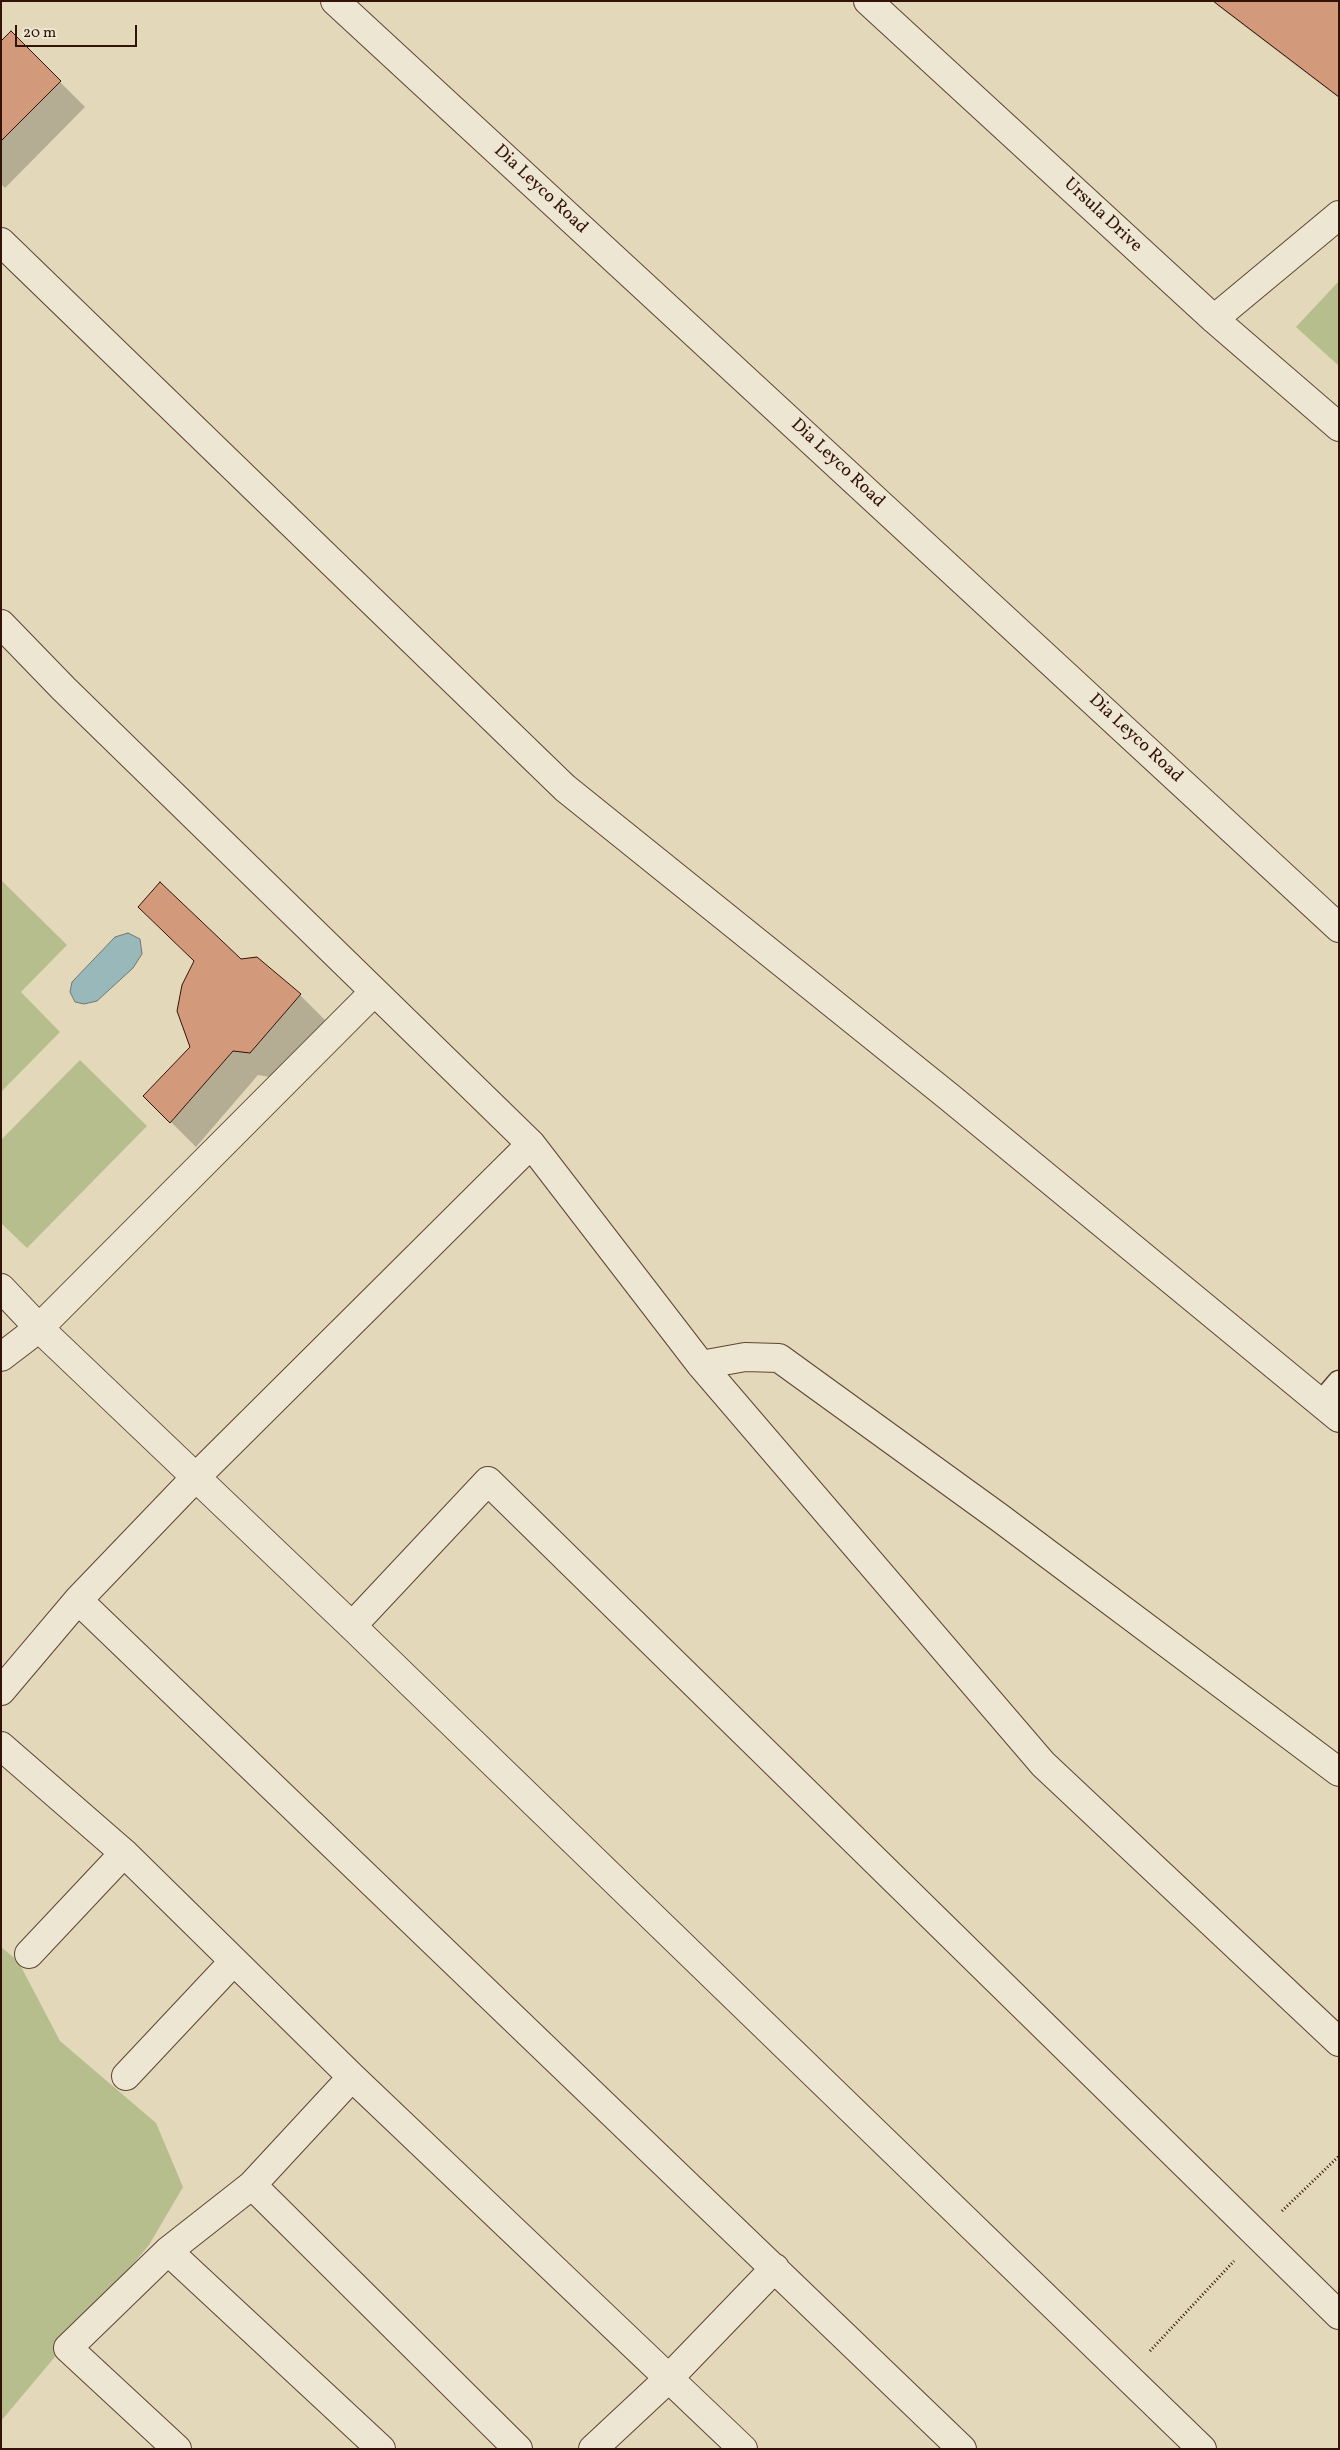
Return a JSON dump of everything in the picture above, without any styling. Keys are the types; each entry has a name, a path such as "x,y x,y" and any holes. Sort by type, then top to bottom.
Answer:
{"street":[{"name":"Dia Leyco Road","path":"335,1 1339,928"},
{"name":"Ursula Drive","path":"868,1 1214,319 1339,427"},
{"path":"1214,319 1339,215"},
{"path":"1,242 565,788 940,1090 1330,1410"},
{"path":"1,624 64,689 531,1144 701,1365 1042,1764 1339,2042"},
{"path":"1,1357 39,1328 374,992"},
{"path":"1,1691 78,1600 196,1477 531,1144"},
{"path":"1,1288 39,1328 352,1626 1202,2449"},
{"path":"701,1365 745,1357 779,1358 1000,1518 1339,1772"},
{"path":"352,1626 488,1482 1339,2315"},
{"path":"78,1600 962,2449"},
{"path":"1,1746 124,1853 352,2077 743,2449"},
{"path":"29,1954 124,1853"},
{"path":"126,2076 234,1961"},
{"path":"178,2449 68,2348 168,2251 252,2185 352,2077"},
{"path":"252,2185 518,2449"},
{"path":"168,2251 381,2449"},
{"path":"593,2449 668,2379 774,2268"}],"lane":[{"path":"1330,1410 1339,1382"}],"path":[{"path":"1126,2377 1258,2235 1339,2156"}],"green space":[{"path":"1339,281 1339,366 1296,327"},
{"path":"1,880 67,945 21,992 60,1032 1,1092"},
{"path":"80,1060 147,1126 27,1248 1,1223 1,1140"},
{"path":"1,1947 18,1961 60,2041 156,2123 183,2187 149,2245 1,2421"}],"water":[{"path":"128,933 140,939 142,954 133,968 97,1001 84,1004 75,1002 70,992 72,982 115,937"}],"building":[{"path":"1213,1 1339,1 1339,97"},
{"path":"11,31 61,81 1,141 1,41"},
{"path":"160,882 241,959 257,957 301,994 250,1053 233,1051 170,1123 143,1096 190,1047 177,1011 182,985 194,961 138,907"}]}
